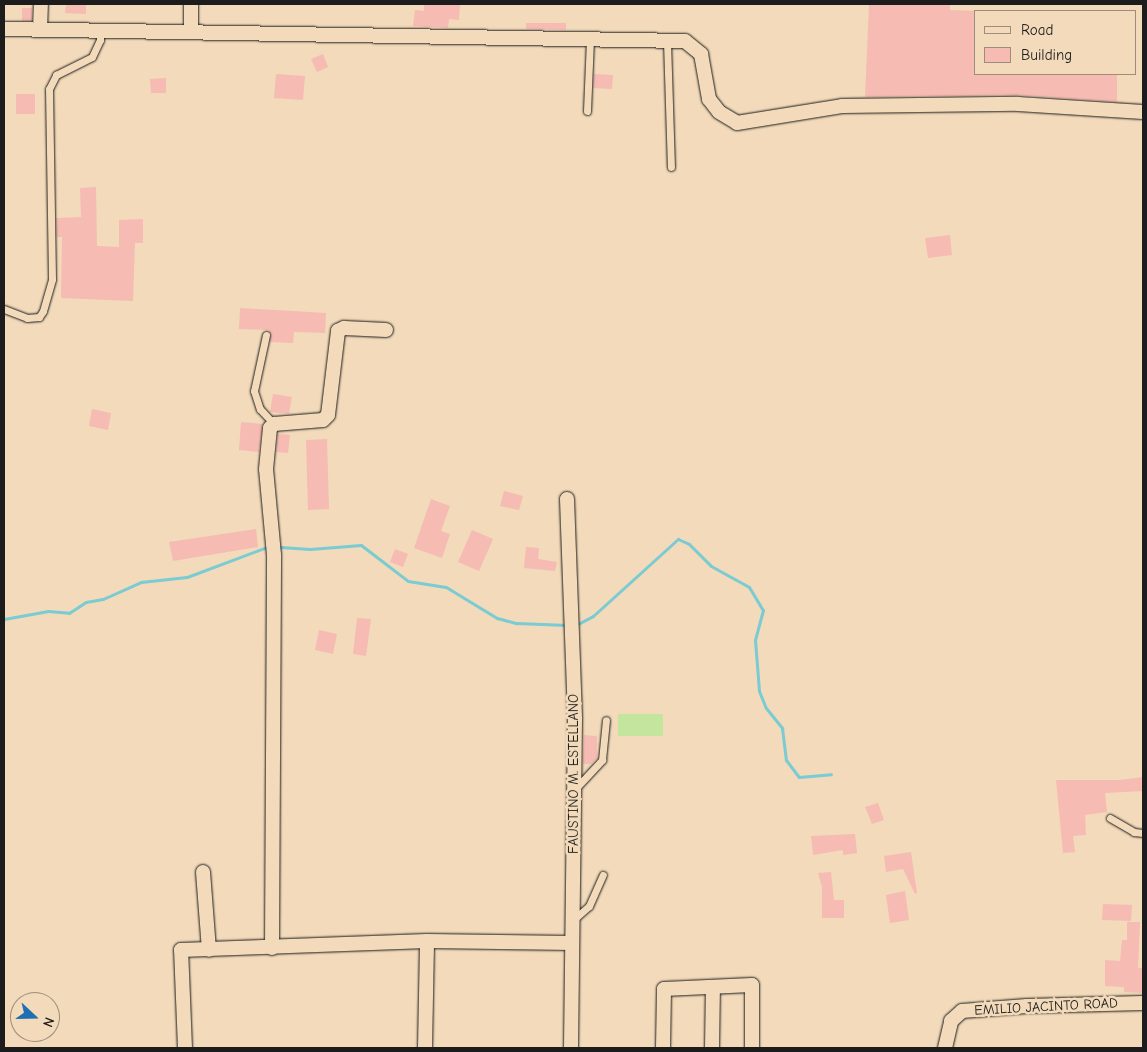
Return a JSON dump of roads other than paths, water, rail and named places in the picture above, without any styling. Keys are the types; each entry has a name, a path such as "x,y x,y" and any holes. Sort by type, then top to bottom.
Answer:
{"street":[{"path":"40,30 41,4"},
{"path":"190,4 191,32"},
{"path":"4,29 685,41 700,54 709,99 719,112 737,123 842,106 1018,104 1143,112"},
{"path":"272,948 274,555 266,469 270,428 274,424 323,420 328,414 338,331 344,328 386,330"},
{"name":"FAUSTINO M. ESTELLANO","path":"567,499 572,636 574,789 571,1048"},
{"path":"203,872 209,950"},
{"path":"425,1048 427,941"},
{"path":"185,1048 181,950 427,941 572,943"},
{"path":"663,1048 664,989 752,985 752,1048"},
{"path":"712,1048 714,987"},
{"name":"EMILIO JACINTO ROAD","path":"945,1048 951,1021 962,1011 1027,1006 1143,1003"}],"lane":[{"path":"4,309 27,318 39,317 43,311 52,278 49,89 56,75 92,57 100,40 100,30"},
{"path":"587,111 590,40"},
{"path":"667,41 671,166"},
{"path":"266,335 254,391 260,408 274,424"},
{"path":"574,789 602,760 606,720"},
{"path":"1110,818 1134,832 1143,832"},
{"path":"573,920 588,906 603,875"}],"waterway":[{"path":"576,625 593,616 678,539 689,544 711,566 749,587 763,610 755,640 759,691 766,708 782,728 786,760 799,777 831,774"},
{"path":"280,547 310,549 361,545 408,581 446,587 497,618 516,623 567,625"},
{"path":"4,619 48,611 69,613 86,602 103,599 141,582 187,577 267,547"}]}
